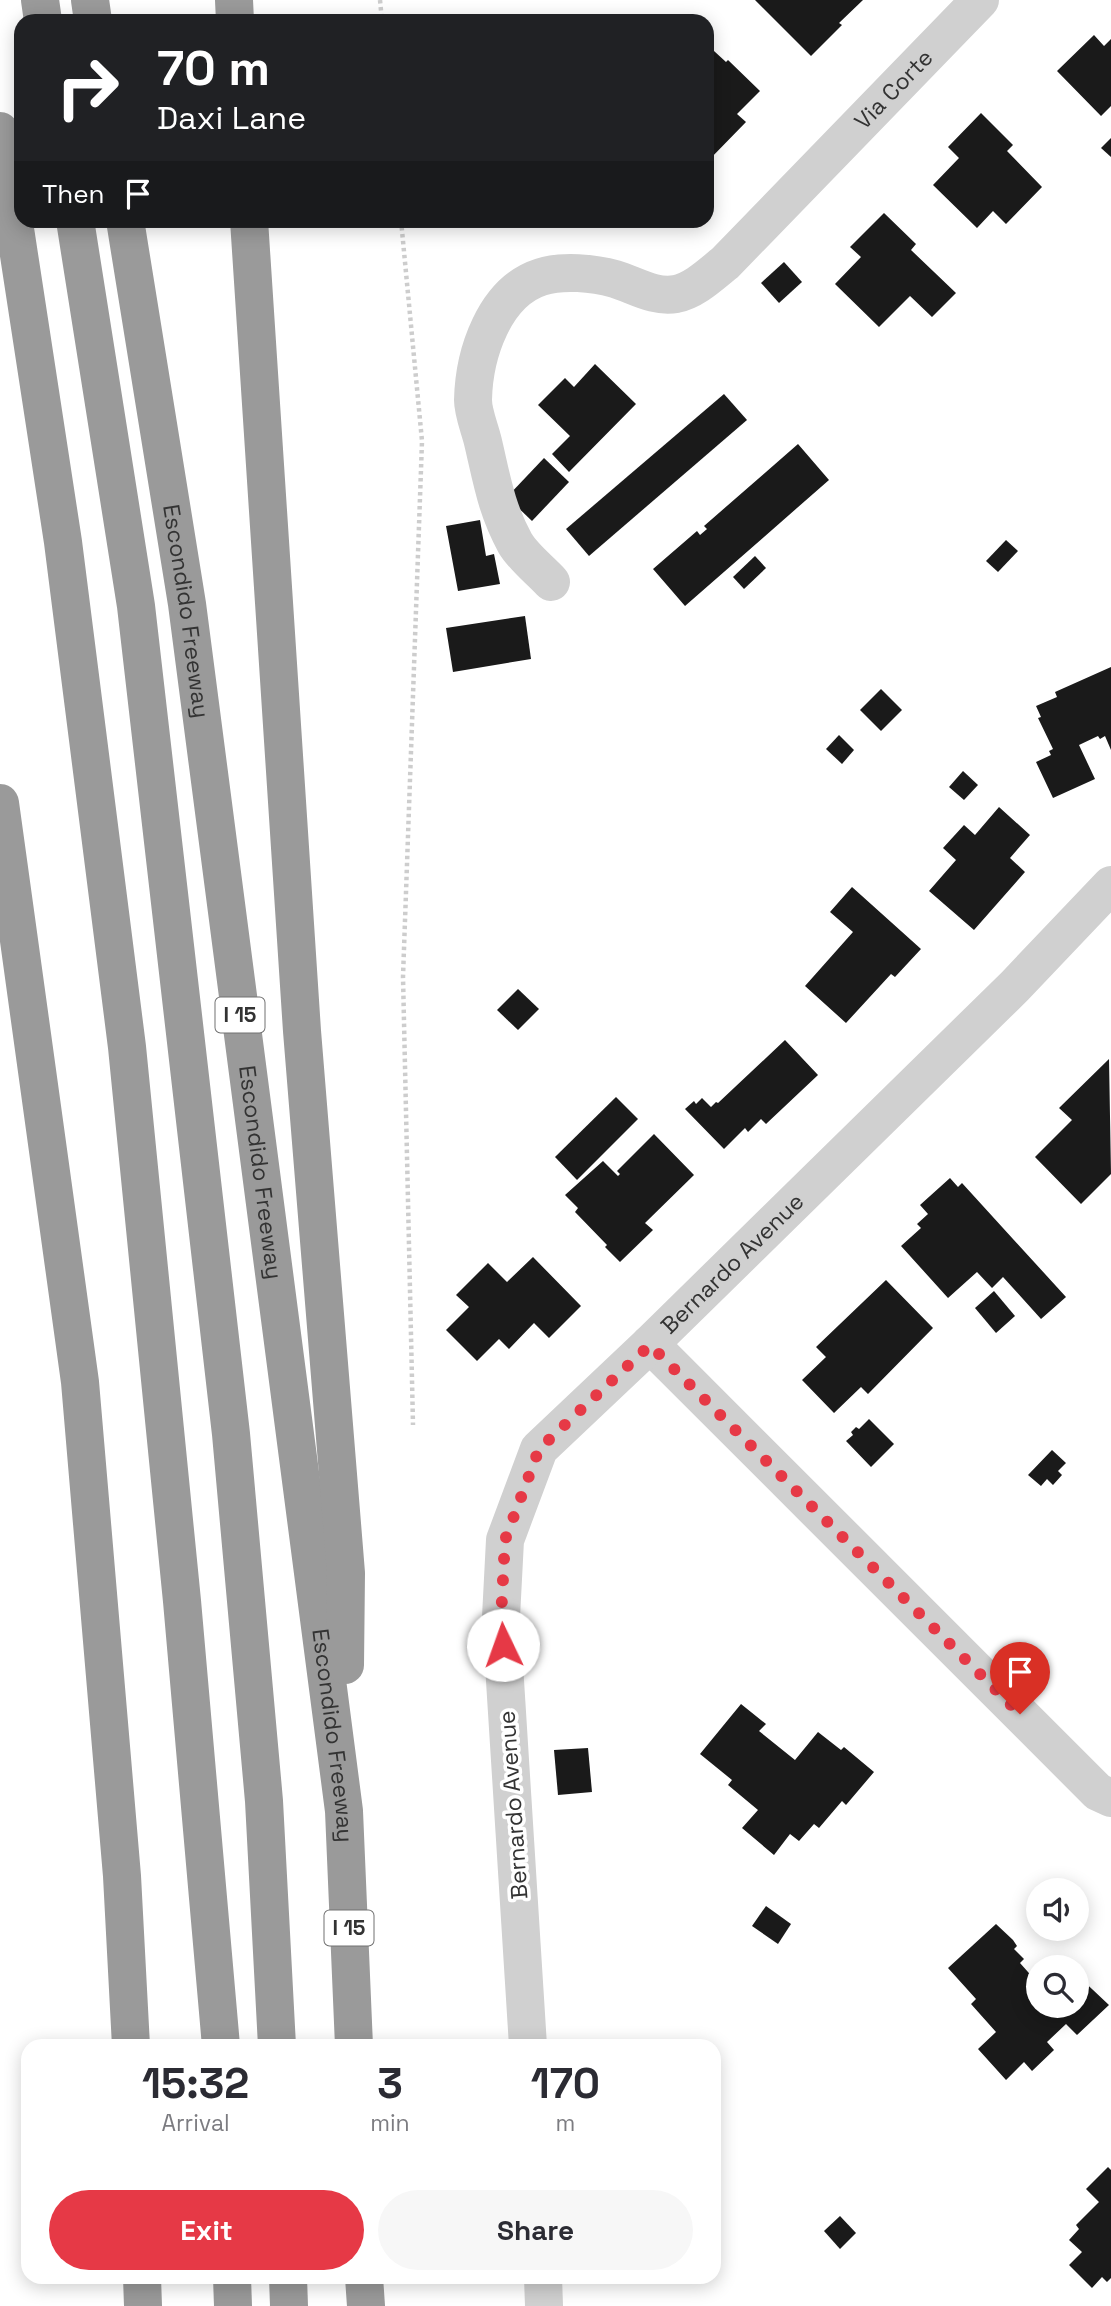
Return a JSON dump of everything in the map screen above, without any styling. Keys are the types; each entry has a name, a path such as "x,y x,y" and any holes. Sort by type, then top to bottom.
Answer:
{"highway":[{"path":"0,131 14,222"},
{"path":"15,228 63,542 127,1047 182,1601 220,2039"},
{"path":"76,228 136,606 231,1434 264,1801 277,2039"},
{"name":"Escondido Freeway","path":"126,228 187,604 344,1811 354,2039"},
{"path":"250,228 302,1031 345,1573 344,1811"},
{"path":"0,803 80,1382 122,1876 131,2039"},
{"path":"142,2284 143,2306"},
{"path":"232,2284 233,2306"},
{"path":"288,2284 289,2306"},
{"path":"365,2284 366,2306"}],"street":[{"name":"Via Corte","path":"551,582 517,546 497,505 473,402 478,364 490,327 507,297 526,282 544,276 583,274 614,279 647,293 676,294 698,284 725,263 980,0"},
{"name":"Bernardo Avenue","path":"528,2039 501,1618 505,1540 539,1449 650,1345 1015,986 1111,885"},
{"path":"650,1345 1098,1792 1111,1798"},
{"path":"543,2284 544,2306"}],"path":[{"path":"402,228 422,441 403,977 413,1425"}],"building":[{"path":"755,0 863,0 811,56"},
{"path":"1094,35 1104,46 1111,39 1111,106 1101,116 1057,71"},
{"path":"714,51 726,62 728,60 760,91 737,114 746,122 714,155"},
{"path":"981,113 1013,145 1007,151 1042,187 1006,224 993,211 977,228 933,185 959,158 948,147"},
{"path":"1111,138 1111,157 1101,148"},
{"path":"884,213 916,244 911,250 956,293 932,317 910,296 879,327 835,284 861,257 850,247"},
{"path":"784,262 802,282 779,303 761,283"},
{"path":"595,364 636,404 569,472 552,454 570,436 538,405 565,378 574,387"},
{"path":"724,394 747,420 589,556 566,529"},
{"path":"798,444 829,480 685,606 653,569 697,531 700,535 707,529 704,526"},
{"path":"544,458 569,482 532,521 507,497"},
{"path":"480,520 486,556 494,554 500,584 458,591 446,526"},
{"path":"1006,540 1018,551 998,572 986,561"},
{"path":"755,556 766,568 744,589 733,577"},
{"path":"525,616 531,659 453,672 446,628"},
{"path":"1111,667 1111,750 1105,736 1100,739 1098,736 1079,745 1095,779 1053,798 1036,762 1051,755 1049,751 1053,749 1038,718 1041,717 1036,706 1057,697 1055,692"},
{"path":"881,689 902,710 881,731 860,710"},
{"path":"839,735 854,750 842,764 826,749"},
{"path":"963,771 978,785 964,800 949,787"},
{"path":"999,807 1030,835 1010,858 1025,872 974,930 929,891 956,860 943,848 964,825 975,835"},
{"path":"852,887 921,949 895,977 891,974 846,1023 805,986 853,932 830,912"},
{"path":"518,989 539,1009 518,1030 497,1010"},
{"path":"785,1040 818,1075 766,1124 761,1119 748,1132 745,1128 724,1149 685,1109 702,1098 711,1107 718,1103"},
{"path":"1109,1059 1111,1174 1081,1204 1035,1157 1072,1120 1059,1108"},
{"path":"616,1097 638,1119 577,1180 555,1157"},
{"path":"654,1134 694,1175 645,1223 653,1230 620,1262 575,1212 578,1208 565,1195 603,1161 618,1176 620,1174 617,1171"},
{"path":"950,1178 958,1187 962,1183 1066,1297 1041,1319 1003,1277 992,1288 977,1272 948,1298 901,1246 921,1228 917,1224 928,1214 920,1205"},
{"path":"533,1257 581,1306 549,1338 534,1323 509,1349 499,1339 477,1361 446,1330 469,1307 456,1295 488,1263 507,1282"},
{"path":"886,1280 933,1328 868,1394 861,1387 834,1413 802,1380 826,1357 816,1347"},
{"path":"994,1291 1015,1316 996,1333 975,1308"},
{"path":"869,1419 894,1444 871,1467 846,1441 853,1435 851,1432 856,1427 859,1429"},
{"path":"1052,1450 1066,1463 1058,1471 1062,1475 1053,1485 1047,1479 1041,1486 1028,1475"},
{"path":"741,1704 766,1724 759,1731 795,1760 818,1732 841,1750 844,1747 874,1772 846,1805 842,1801 819,1828 814,1824 799,1841 790,1834 774,1855 742,1828 758,1810 728,1785 732,1780 700,1754"},
{"path":"588,1748 592,1792 558,1795 554,1750"},
{"path":"766,1906 791,1924 778,1944 752,1926"},
{"path":"996,1924 1013,1940 1017,1946 1014,1949 1024,1959 1020,1963 1026,1970 1026,2018 1089,2018 1089,1986 1109,2005 1077,2035 1066,2024 1047,2042 1054,2050 1032,2071 1024,2062 1006,2080 978,2049 996,2032 971,2004 976,1999 948,1968"},
{"path":"1108,2167 1111,2170 1111,2278 1107,2282 1102,2277 1092,2288 1069,2265 1082,2252 1069,2240 1079,2229 1076,2225 1099,2202 1086,2189"},
{"path":"840,2216 856,2233 840,2249 824,2231"}],"route":[{"path":"503,1645 501,1618 505,1540 539,1449 650,1345 1020,1714"}]}
